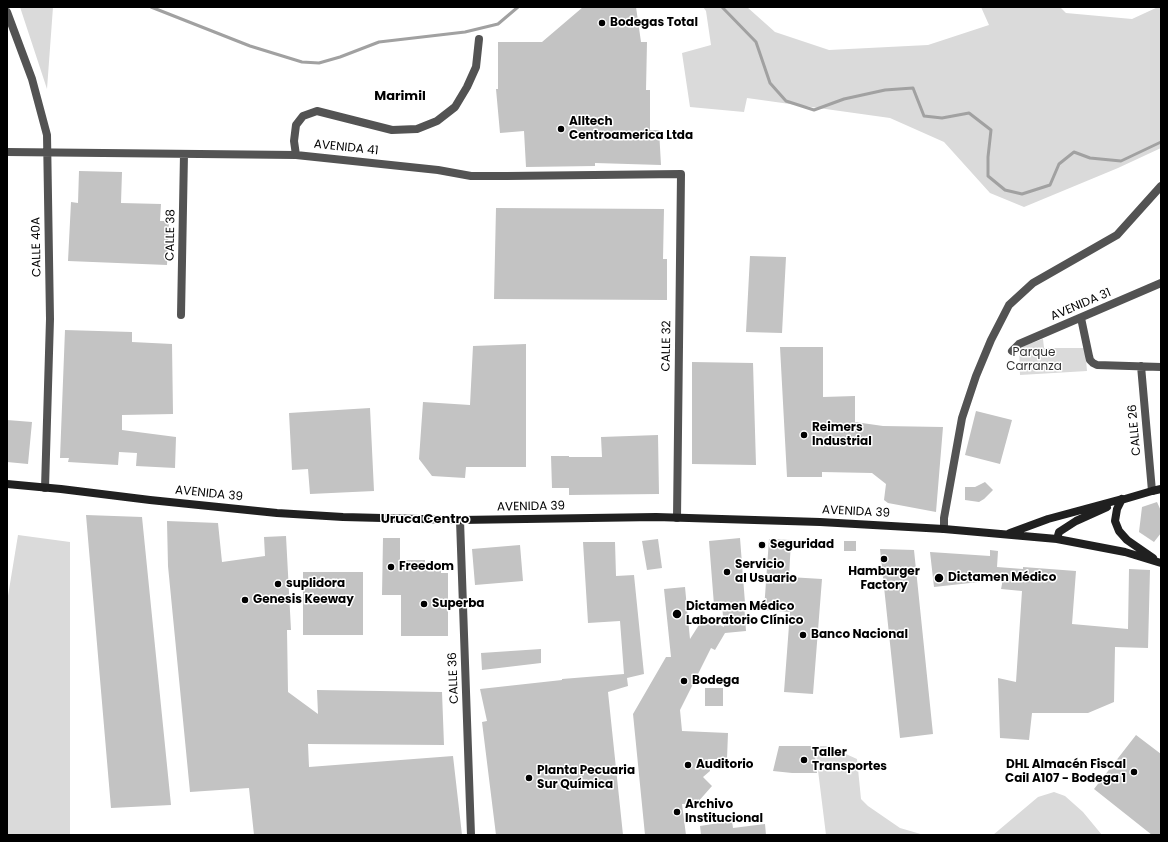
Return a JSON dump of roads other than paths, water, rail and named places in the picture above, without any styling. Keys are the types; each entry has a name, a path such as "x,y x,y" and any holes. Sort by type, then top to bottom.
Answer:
{"main road":[{"name":"AVENIDA 39","path":"7,484 278,513 364,518 460,520 638,517 820,522 944,529 1057,539 1125,552 1160,562"},
{"path":"1007,534 1048,519 1161,489"},
{"path":"1057,539 1059,532 1076,521 1122,499"},
{"path":"1122,499 1116,509 1116,520 1119,531 1126,540 1160,562"}],"street":[{"name":"CALLE 40A","path":"7,12 32,79 47,135 50,318 45,488"},
{"path":"296,155 294,141 296,125 303,116 316,111 392,130 416,129 436,121 455,107 467,87 476,67 479,38"},
{"name":"AVENIDA 41","path":"7,152 296,155 438,170 471,176 681,174"},
{"name":"CALLE 38","path":"181,315 184,154"},
{"name":"CALLE 32","path":"677,518 681,174"},
{"path":"944,529 944,518 962,418 991,340 1009,305 1033,283 1117,235 1161,186"},
{"name":"AVENIDA 31","path":"1012,351 1019,344 1161,283"},
{"path":"1081,318 1090,360 1097,365 1161,367"},
{"name":"CALLE 26","path":"1141,366 1152,491"},
{"name":"CALLE 36","path":"460,520 471,835"}],"waterway":[{"path":"151,7 250,46 302,62 319,63 340,57 379,42 465,32 498,24 518,7"},
{"path":"722,7 756,42 770,83 786,101 814,110 844,99 885,90 913,88 924,116 942,118 969,113 991,130 988,157 988,176 1005,190 1022,194 1050,185 1059,164 1074,152 1090,158 1121,161 1161,142"}],"place":[{"name":"Bodegas Total","path":"602,23"},
{"name":"Alltech Centroamerica Ltda","path":"561,129"},
{"name":"Reimers Industrial","path":"804,435"},
{"name":"Seguridad","path":"762,545"},
{"name":"Hamburger Factory","path":"884,559"},
{"name":"Freedom","path":"391,567"},
{"name":"Servicio al Usuario","path":"727,572"},
{"name":"Dictamen Médico","path":"939,578"},
{"name":"suplidora","path":"278,584"},
{"name":"Genesis Keeway","path":"245,600"},
{"name":"Superba","path":"424,604"},
{"name":"Dictamen Médico Laboratorio Clínico","path":"677,614"},
{"name":"Banco Nacional","path":"803,635"},
{"name":"Bodega","path":"684,681"},
{"name":"Taller Transportes","path":"804,760"},
{"name":"Auditorio","path":"688,765"},
{"name":"DHL Almacén Fiscal Cail A107 - Bodega 1","path":"1134,772"},
{"name":"Planta Pecuaria Sur Química","path":"529,778"},
{"name":"Archivo Institucional","path":"677,812"}],"district":[{"name":"Marimil","path":"400,97"},
{"name":"Uruca Centro","path":"425,520"}],"park label":[{"name":"Parque Carranza","path":"1034,360"}]}
